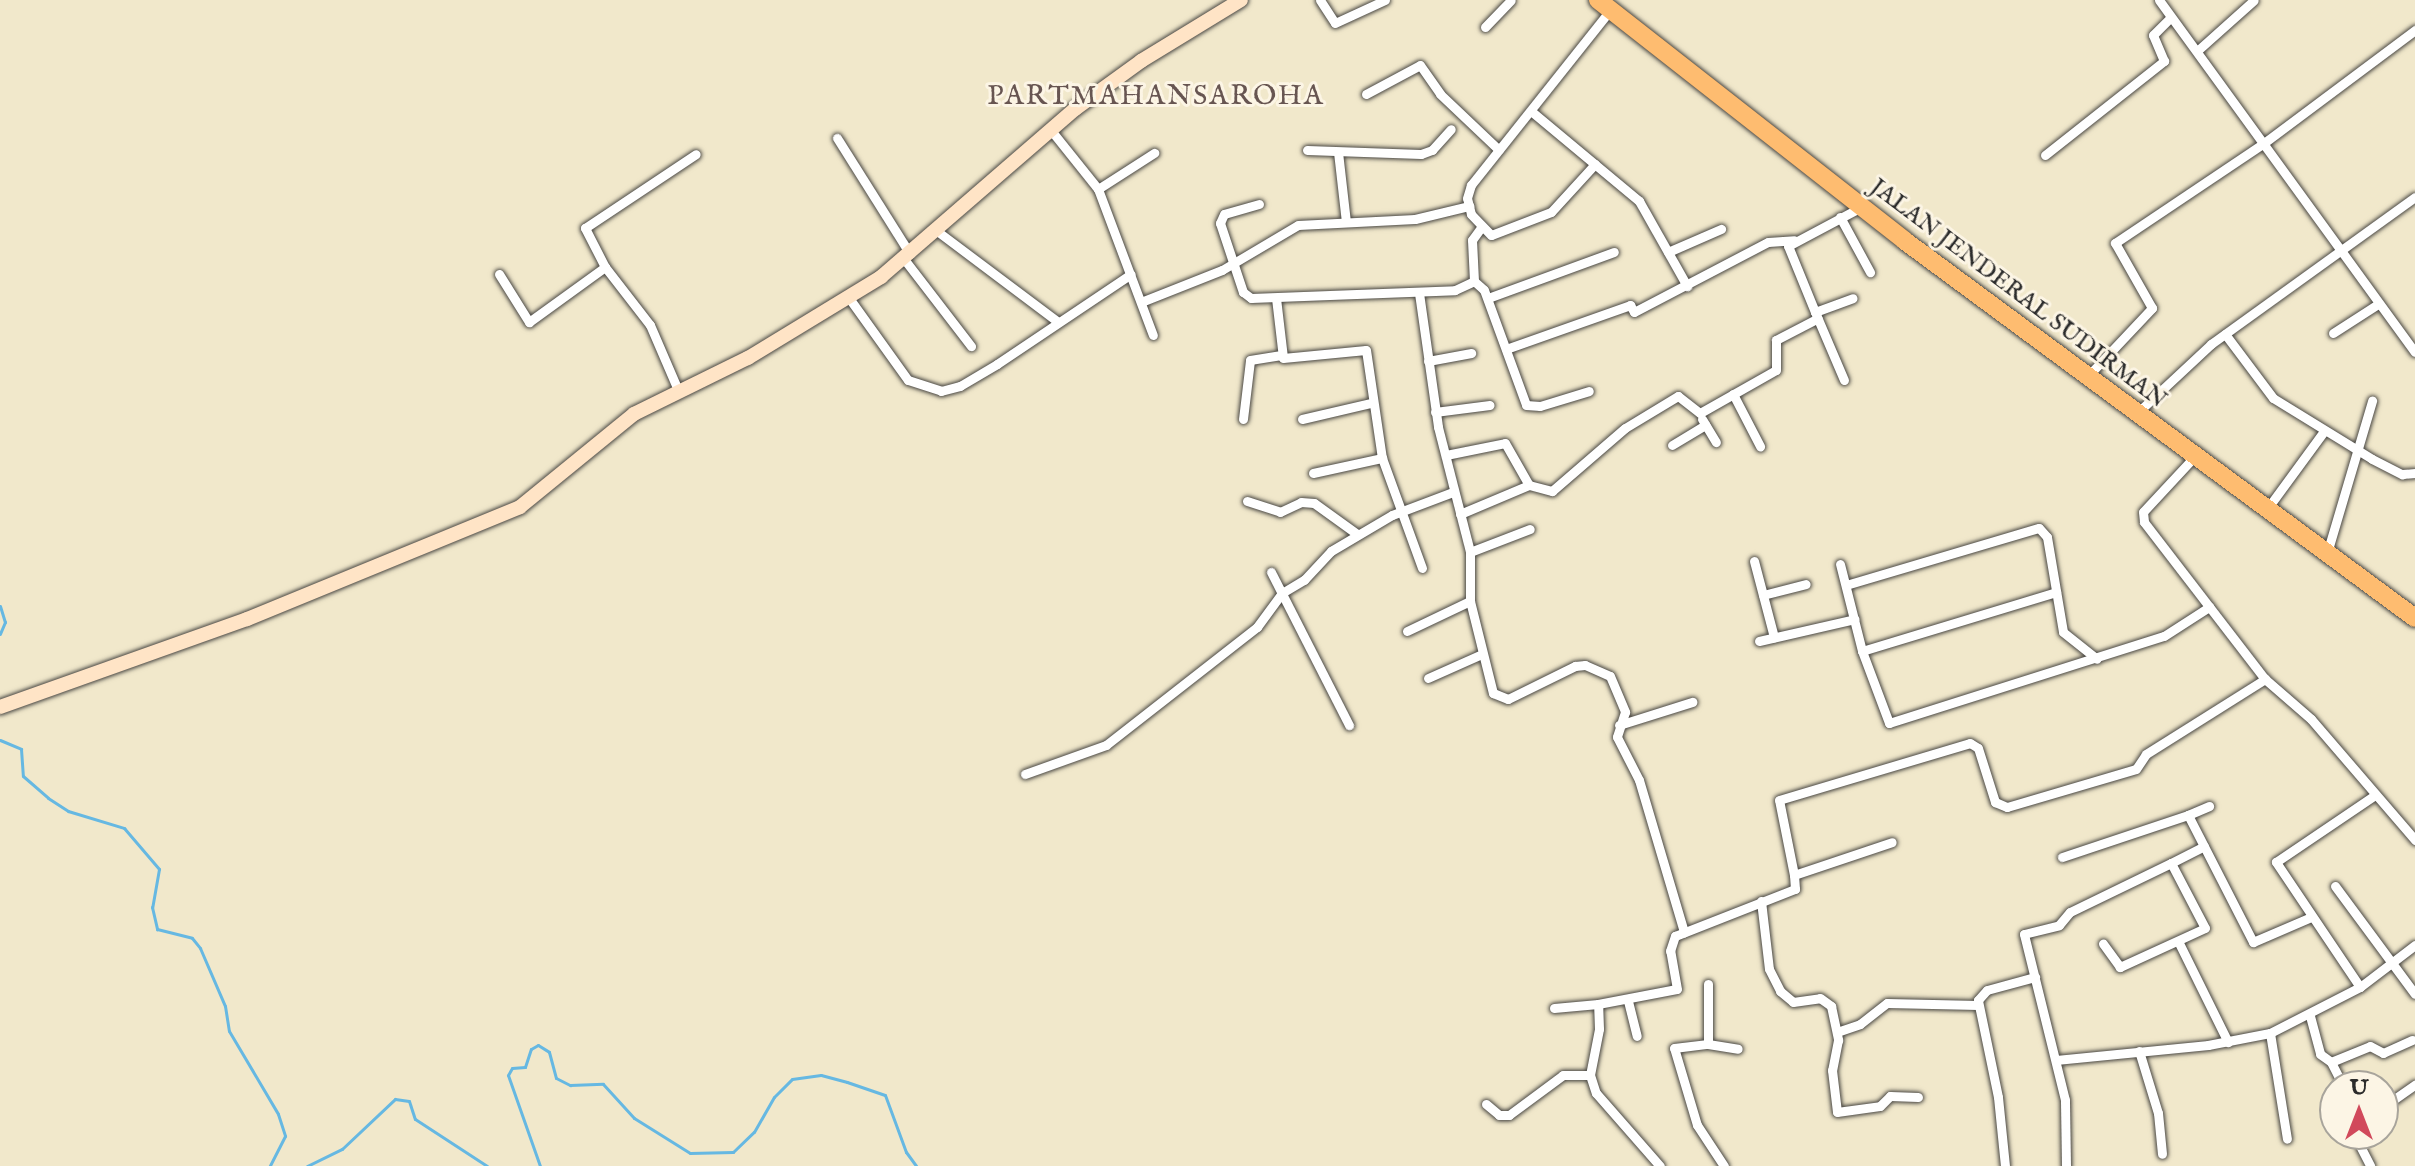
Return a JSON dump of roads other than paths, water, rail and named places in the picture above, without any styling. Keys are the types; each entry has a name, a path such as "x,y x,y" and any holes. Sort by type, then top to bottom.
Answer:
{"highway":[{"name":"JALAN JENDERAL SUDIRMAN","path":"1604,5 1861,207 2415,618"}],"main road":[{"path":"6,704 247,619 520,507 545,491 596,442 678,390 748,358 849,298 937,231 1050,129 1141,61 1241,0"}],"street":[{"path":"1320,0 1335,23 1385,0"},
{"path":"1485,27 1511,0"},
{"path":"2159,0 2415,352"},
{"path":"2197,51 2254,0"},
{"path":"1595,164 1551,212 1493,234 1480,229 1469,206 1467,192 1531,111 1604,5"},
{"path":"2045,155 2164,61 2153,35 2171,17"},
{"path":"2087,377 2152,308 2115,243 2264,143 2415,30"},
{"path":"1366,94 1420,65 1440,94 1499,150"},
{"path":"1531,111 1646,209 1687,286"},
{"path":"1050,129 1098,189 1153,335"},
{"path":"1307,150 1421,154 1432,150 1451,129"},
{"path":"837,138 907,256 971,346"},
{"path":"1338,152 1346,222"},
{"path":"1098,189 1154,153"},
{"path":"678,390 650,325 605,267 586,223 696,154"},
{"path":"2136,414 2225,334 2415,197"},
{"path":"1259,204 1221,217 1246,295 1276,298 1419,293 1455,290 1474,281"},
{"path":"1141,302 1234,263 1298,225 1443,216 1469,206"},
{"path":"1506,349 1630,305 1634,312 1768,242 1794,240 1861,207"},
{"path":"1840,217 1870,272"},
{"path":"1480,229 1472,240 1474,281 1488,298 1526,405 1540,406 1589,391"},
{"path":"1668,252 1721,229"},
{"path":"937,231 1057,321"},
{"path":"1794,240 1788,251 1844,380"},
{"path":"1488,298 1614,252"},
{"path":"499,274 529,322 605,267"},
{"path":"849,298 908,380 929,390 960,386 1131,274"},
{"path":"1419,293 1435,412 1470,552 1470,601 1493,693 1502,700 1575,666 1598,669 1610,676 1625,712 1617,737 1639,780 1684,932"},
{"path":"1276,298 1280,355"},
{"path":"1698,413 1778,368 1778,339 1816,315 1853,298"},
{"path":"2333,333 2378,304"},
{"path":"2225,334 2269,394 2324,431 2402,474 2415,473"},
{"path":"1243,419 1250,360 1280,355 1293,359 1362,347 1367,354 1371,403 1382,458 1422,568"},
{"path":"1428,361 1471,353"},
{"path":"1733,394 1760,446"},
{"path":"1460,514 1529,485 1552,491 1625,428 1679,396 1698,413 1716,442"},
{"path":"2327,553 2372,401"},
{"path":"1302,419 1371,403"},
{"path":"1435,412 1490,405"},
{"path":"1672,445 1705,425"},
{"path":"2267,509 2324,431"},
{"path":"1446,455 1505,443 1529,485"},
{"path":"2195,456 2142,518 2265,679 2311,719 2415,840"},
{"path":"1313,473 1382,458"},
{"path":"1025,774 1106,745 1255,629 1282,593 1357,534 1400,512 1453,492"},
{"path":"1247,501 1280,512 1301,502 1314,503 1357,534"},
{"path":"1846,585 2039,528 2047,537 2066,638 2097,659"},
{"path":"1470,552 1530,529"},
{"path":"1754,561 1774,637"},
{"path":"1840,564 1862,651 1885,718 1895,724 2164,636 2209,607"},
{"path":"1271,572 1349,725"},
{"path":"1763,595 1806,584"},
{"path":"1862,651 2056,592"},
{"path":"1407,631 1470,601"},
{"path":"1759,641 1855,619"},
{"path":"1428,678 1482,654"},
{"path":"1554,1008 1628,1001 1677,989 1670,946 1684,932 1795,889 1779,800 1970,743 1978,748 1995,802 2007,807 2136,769 2146,754 2265,679"},
{"path":"1619,725 1692,702"},
{"path":"2360,987 2311,917 2277,859 2375,795"},
{"path":"2062,857 2209,806"},
{"path":"2188,815 2253,942 2311,917"},
{"path":"1794,875 1892,842"},
{"path":"2066,1166 2065,1100 2025,933 2061,924 2070,912 2204,846"},
{"path":"2103,944 2118,968 2205,925 2171,863"},
{"path":"2335,886 2415,994"},
{"path":"1761,901 1774,982 1793,1002 1829,1002 1837,1032 1832,1070 1838,1114 1882,1105 1889,1096 1918,1097"},
{"path":"2178,941 2228,1042"},
{"path":"2056,1060 2228,1042 2270,1033 2310,1016 2360,987 2415,945"},
{"path":"2005,1166 1998,1097 1978,1005 1987,990 2035,977"},
{"path":"1708,984 1708,1044"},
{"path":"1628,1001 1637,1036"},
{"path":"1837,1032 1860,1024 1887,1003 1978,1005"},
{"path":"1598,1004 1599,1029 1590,1075 1596,1093 1660,1166"},
{"path":"2310,1016 2320,1054 2331,1062 2335,1070"},
{"path":"2270,1033 2287,1139"},
{"path":"2331,1062 2370,1046 2383,1053 2414,1042"},
{"path":"1724,1166 1697,1125 1674,1047 1708,1044 1738,1049"},
{"path":"2139,1051 2158,1113 2162,1154"},
{"path":"1486,1104 1499,1115 1509,1115 1563,1075 1590,1075"}],"waterway":[{"path":"0,606 5,622 0,634"},
{"path":"0,740 21,749 23,776 48,798 68,811 124,828 159,869 152,907 157,929 192,938 200,948 225,1006 229,1031 278,1114 285,1136 270,1166"},
{"path":"540,1166 508,1075 512,1068 525,1067 531,1049 538,1045 549,1052 556,1078 570,1085 603,1084 634,1118 690,1153 733,1152 754,1132 774,1097 792,1079 821,1075 847,1082 885,1095 906,1152 916,1166"},
{"path":"307,1166 342,1149 395,1099 409,1101 415,1119 487,1166"}],"district":[{"name":"PARTMAHANSAROHA","path":"1156,97"}]}
